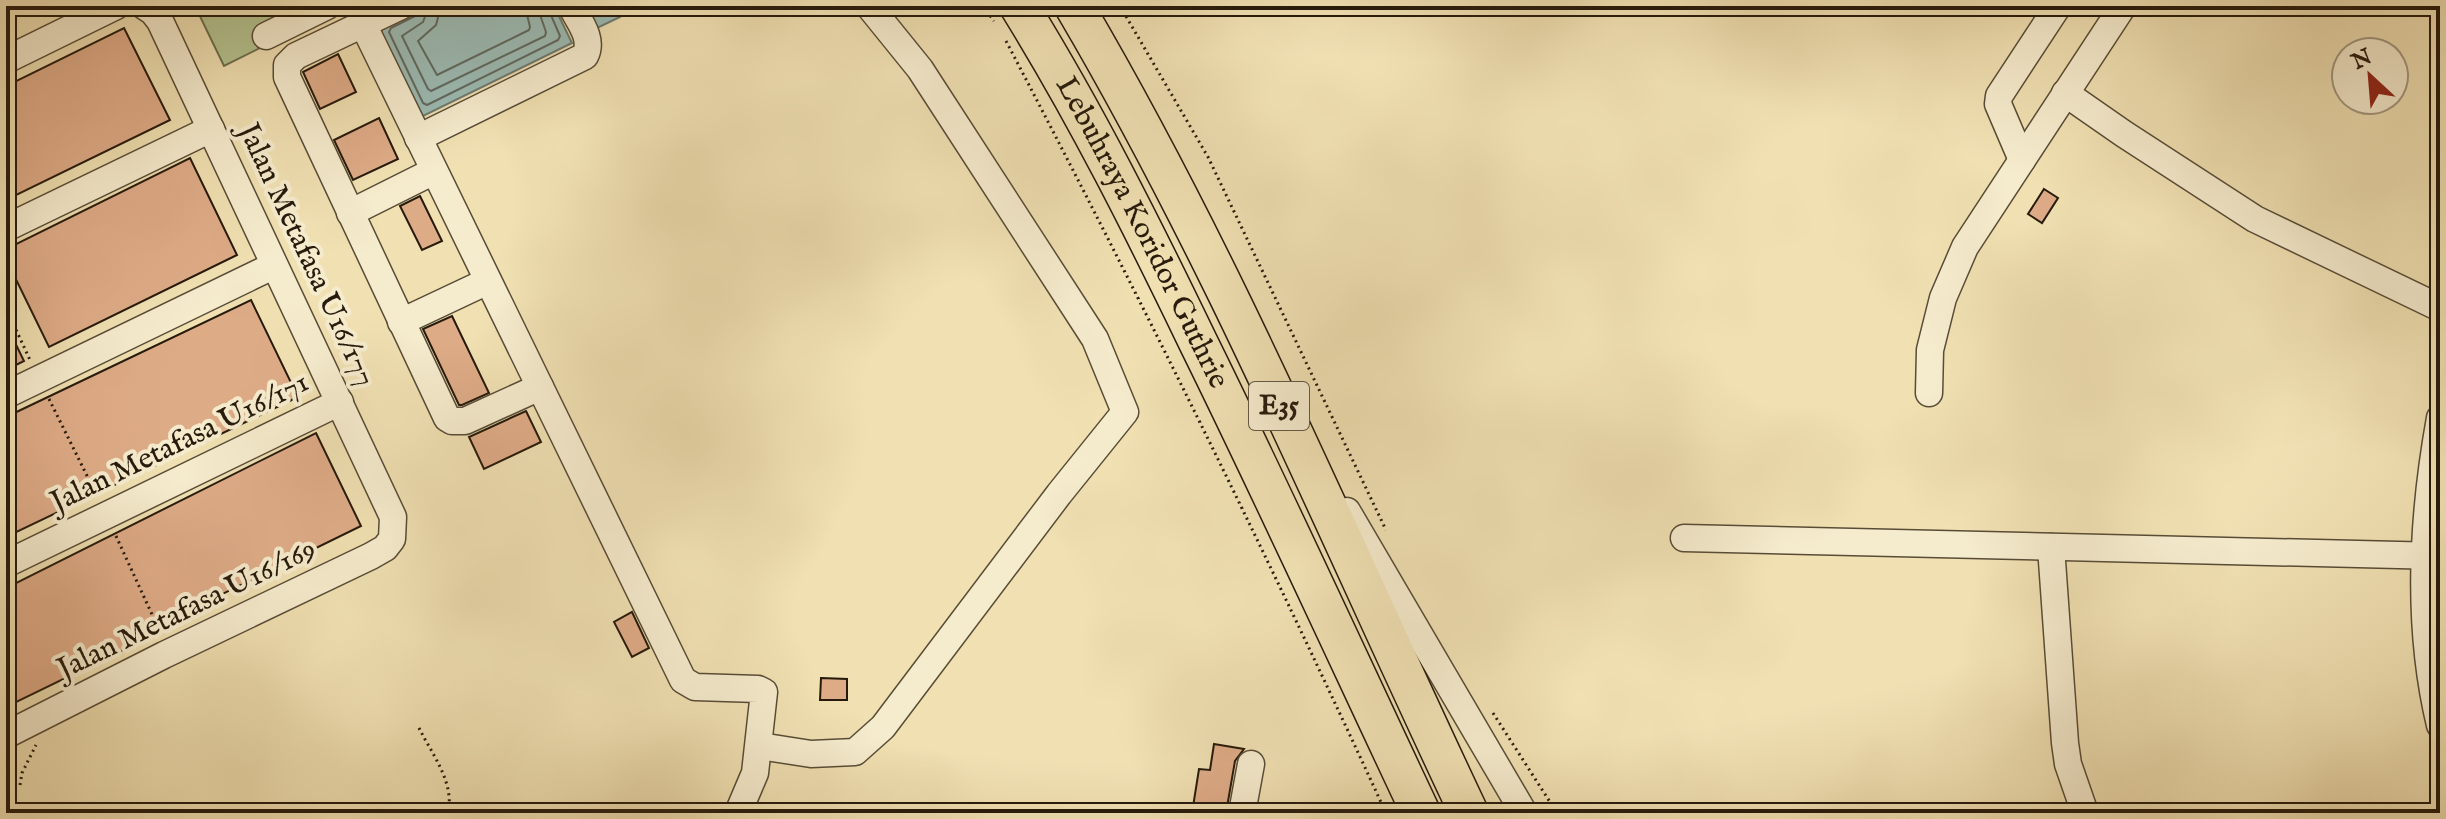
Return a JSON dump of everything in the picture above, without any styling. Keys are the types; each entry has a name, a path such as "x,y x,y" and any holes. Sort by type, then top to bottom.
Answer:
{"highway":[{"name":"Lebuhraya Koridor Guthrie","path":"1074,6 1170,179 1469,813"},
{"name":"Lebuhraya Koridor Guthrie","path":"1007,24 1047,51 1136,214 1260,469 1421,813"}],"street":[{"path":"6,60 116,6"},
{"name":"Jalan Metafasa U16/177","path":"144,6 160,21 273,266 340,402 393,517 392,539"},
{"path":"266,36 327,6"},
{"path":"401,6 296,56 287,65 286,71 443,413 452,421 465,421 540,387"},
{"path":"418,138 585,56 588,38 571,6"},
{"path":"760,746 811,754 855,752 883,727 1125,412 1095,339 920,69 869,6"},
{"path":"2022,160 1998,104 1999,96 2058,6"},
{"path":"1929,393 1930,350 1943,298 1965,247 2123,6"},
{"path":"363,24 683,680 695,687 758,689 764,692 755,773 738,813"},
{"path":"2065,93 2255,219 2440,308"},
{"path":"6,228 211,129"},
{"path":"350,213 434,171"},
{"path":"6,395 273,266"},
{"path":"401,322 488,281"},
{"path":"1237,316 1391,588 1524,813"},
{"name":"Jalan Metafasa U16/171","path":"6,564 340,402"},
{"path":"2440,418 2427,638 2440,725"},
{"path":"1684,538 2432,556"},
{"name":"Jalan Metafasa U16/169","path":"6,735 371,556 385,548 392,539"},
{"path":"2051,547 2065,743 2068,764 2085,813"},
{"path":"1242,813 1251,764"}],"path":[{"path":"983,6 1007,24 1286,596 1386,813"},
{"path":"1120,6 1208,157 1387,533"},
{"path":"6,308 170,652"},
{"path":"1490,708 1557,813"},
{"path":"419,728 448,784 451,803 448,813"}],"green space":[{"path":"195,6 344,6 224,66"}],"water":[{"path":"417,6 554,6 572,43 421,117 377,26"},
{"path":"584,6 615,6 620,17 595,29"}],"building":[{"path":"124,28 170,120 6,200 6,86"},
{"path":"338,54 356,92 320,109 303,72"},
{"path":"379,118 398,159 353,180 334,140"},
{"path":"190,158 237,255 49,347 6,259 6,249"},
{"path":"2044,189 2058,198 2042,223 2028,214"},
{"path":"420,196 442,241 422,250 400,206"},
{"path":"251,300 298,397 6,537 6,417"},
{"path":"452,316 489,393 462,405 459,405 423,329"},
{"path":"6,324 24,361 6,370"},
{"path":"526,411 541,442 484,469 469,437"},
{"path":"316,433 361,526 153,628 156,634 6,707 6,588"},
{"path":"632,612 649,648 632,657 614,622"},
{"path":"821,678 847,679 847,700 820,700"},
{"path":"1214,744 1244,749 1235,761 1226,813 1192,813 1199,769 1210,770"}]}
